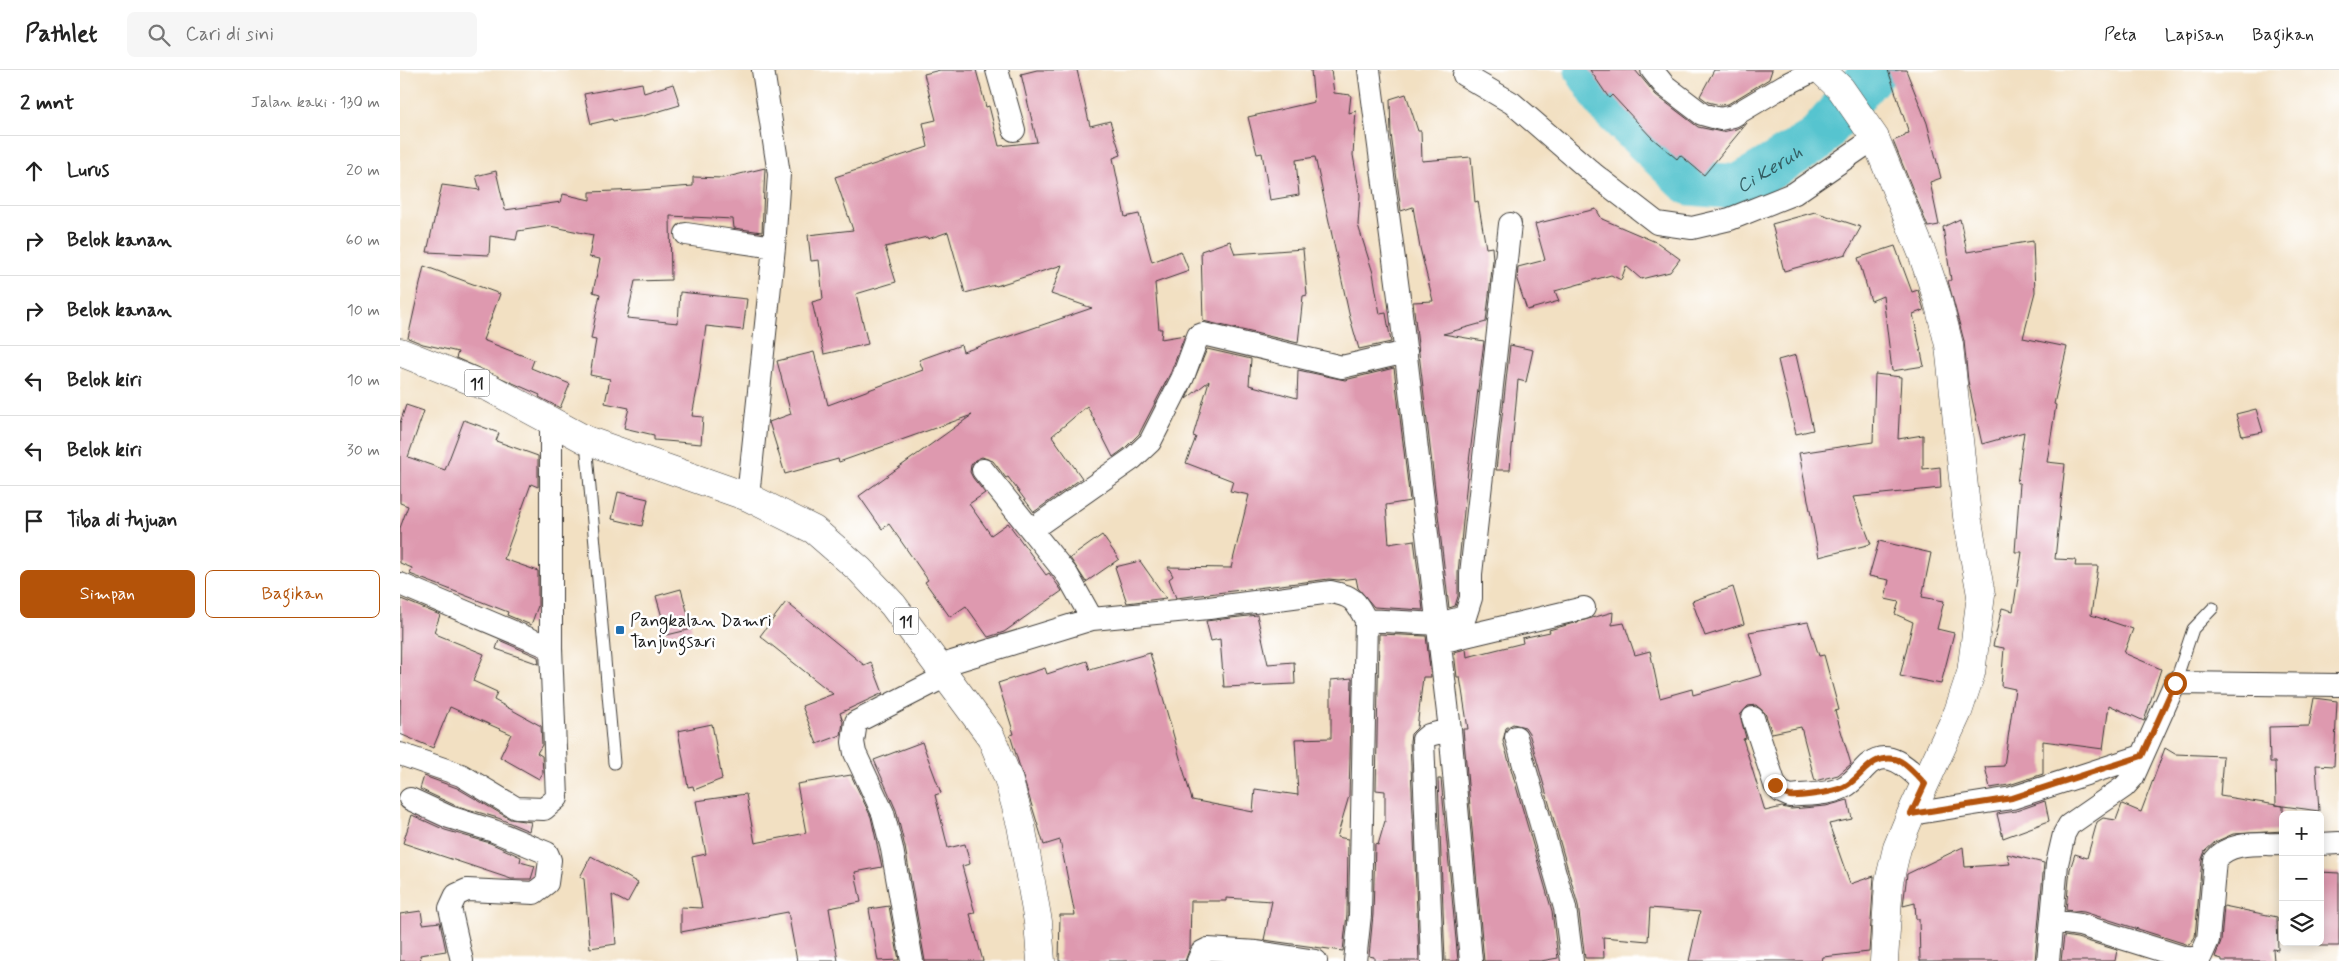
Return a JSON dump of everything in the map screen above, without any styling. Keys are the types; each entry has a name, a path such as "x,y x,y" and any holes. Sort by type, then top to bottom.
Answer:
{"main road":[{"path":"1820,70 1840,89 1869,130 1922,253 1937,297 1949,345 1967,516 1981,595 1970,673 1958,712 1897,848 1889,882 1884,961"},
{"name":"11","path":"400,352 490,388 586,440 748,497 814,530 860,570 893,605 991,737 1008,778 1021,825 1038,922 1041,961"}],"street":[{"path":"748,497 774,247 779,174 764,70"},
{"path":"997,70 1014,130"},
{"path":"1368,70 1406,352 1439,633 1450,730 1471,961"},
{"path":"1652,70 1664,85 1702,114 1720,118 1733,116 1814,70"},
{"path":"1464,75 1512,103 1595,175 1657,223 1692,228 1730,219 1796,193 1869,130"},
{"path":"1439,633 1466,617 1471,598 1472,564 1510,224"},
{"path":"686,234 774,247"},
{"path":"1031,530 1132,459 1150,442 1183,377 1198,336 1203,334 1342,367 1406,352"},
{"path":"400,754 461,775 516,808 544,809 557,798 551,648 551,421"},
{"path":"983,470 1068,576 1092,619"},
{"path":"400,584 551,648"},
{"path":"912,961 892,849 883,813 856,753 854,742 856,722 942,671 1092,619 1208,608 1331,592 1348,595 1357,604 1366,620 1360,915 1355,961"},
{"path":"1366,620 1439,633 1584,608"},
{"path":"2048,961 2057,864 2064,834 2069,825 2124,787 2133,777 2175,683 2339,685"},
{"path":"1754,718 1775,785 1784,794 1790,796 1835,791 1856,779 1871,763 1885,759 1898,760 1925,784"},
{"path":"1432,961 1423,740 1424,737 1429,735 1450,730"},
{"path":"1516,737 1565,908 1572,961"},
{"path":"1911,814 2012,798 2142,756"},
{"path":"410,799 449,817 548,853 550,860 548,882 534,893 467,890 456,894 450,908 462,961"},
{"path":"2324,844 2339,843"},
{"path":"2052,921 2080,925 2189,958 2201,956 2208,940 2215,860 2220,853 2241,845 2279,844"},
{"path":"1198,961 1202,952 1208,949 1221,949 1316,961"}],"lane":[{"path":"586,440 614,763"},
{"path":"2175,683 2193,629 2213,608"}],"building":[{"path":"940,70 976,70 986,107 989,106 999,146 1037,142 1021,74 1037,70 1077,70 1090,126 1110,121 1121,155 1113,158 1125,217 1139,214 1152,262 1181,251 1189,271 1155,283 1159,329 1162,329 1161,339 1185,335 1171,372 1139,434 1124,449 1113,457 1087,406 1052,436 1082,478 1034,512 1008,477 1006,478 993,461 982,457 975,460 971,465 970,472 973,478 985,493 969,504 991,535 1008,523 1046,575 1049,573 1062,591 1004,632 988,637 966,606 950,617 925,582 928,580 889,524 882,529 859,496 972,415 839,462 838,459 785,474 769,422 791,414 777,361 814,352 828,405 923,370 919,360 961,345 963,352 1092,308 1051,294 1062,265 996,286 965,293 948,232 928,239 927,237 885,247 896,282 856,294 868,344 824,354 812,302 823,299 819,260 811,261 808,235 853,230 835,177 928,147 923,123 936,120 924,74"},
{"path":"1311,70 1331,70 1334,93 1351,95 1349,113 1356,111 1353,155 1360,195 1358,225 1373,273 1380,314 1386,313 1391,342 1359,349 1350,318 1315,157 1296,160 1299,195 1270,200 1262,153 1257,154 1248,117 1314,102"},
{"path":"1590,70 1635,70 1656,95 1698,127 1722,132 1736,129 1747,123 1704,175 1680,155 1677,159 1652,138 1612,95 1609,98"},
{"path":"1714,70 1772,70 1769,79 1728,104 1720,105 1708,102 1700,96"},
{"path":"1888,70 1906,70 1927,123 1941,178 1930,182 1939,225 1928,227 1893,141 1909,133"},
{"path":"642,83 644,93 673,84 680,105 643,116 613,121 612,119 591,124 584,94"},
{"path":"1406,94 1418,131 1421,131 1422,161 1471,157 1475,202 1478,201 1486,248 1492,247 1493,260 1486,322 1443,334 1484,341 1468,470 1458,573 1458,596 1455,606 1449,608 1413,302 1433,301 1420,248 1413,207 1401,211 1391,134 1390,99"},
{"path":"765,168 762,232 734,228 733,219 670,216 671,280 635,281 627,318 678,323 680,292 747,299 743,330 706,326 692,416 703,417 701,444 654,440 654,435 624,428 629,408 605,403 610,379 590,375 596,340 591,339 600,294 593,292 600,259 589,257 593,235 550,226 518,231 516,240 490,236 489,255 427,252 442,185 480,190 476,176 496,171 505,210 561,202 563,194 590,200 590,192 693,186 693,177 723,178"},
{"path":"1596,209 1602,219 1658,243 1680,259 1670,272 1641,279 1626,266 1621,280 1611,275 1555,291 1559,301 1527,310 1517,280 1518,267 1545,260 1535,224"},
{"path":"1815,212 1861,227 1846,254 1784,271 1772,224"},
{"path":"1960,219 1967,252 2033,241 2035,292 2023,338 2067,347 2054,404 2056,405 2047,462 2065,464 2055,559 2076,560 2075,566 2098,566 2091,615 2133,629 2124,653 2161,669 2144,721 2109,705 2103,749 2043,741 2043,774 2009,785 1990,788 1985,767 2004,766 2015,689 2001,686 2004,648 1993,646 2002,608 2013,611 2022,552 2015,552 2020,483 2017,483 2024,432 1982,444 1968,381 1964,341 1948,281 1951,280 1943,227"},
{"path":"1230,241 1235,254 1303,249 1307,295 1303,296 1298,343 1203,321 1201,251"},
{"path":"1895,246 1912,292 1918,290 1924,310 1913,314 1924,366 1892,371 1883,296 1871,301 1858,258"},
{"path":"424,266 500,294 483,340 534,360 531,368 570,384 560,408 539,397 540,395 456,358 458,352 423,344 408,338"},
{"path":"1510,345 1533,350 1526,382 1518,380 1510,470 1496,470"},
{"path":"1207,349 1251,359 1249,385 1297,398 1298,370 1345,380 1394,368 1410,501 1386,505 1389,544 1414,540 1423,610 1374,607 1358,588 1356,578 1329,579 1176,598 1169,579 1173,576 1168,567 1231,568 1249,495 1230,491 1233,481 1186,463 1196,437 1193,436 1209,381 1186,399"},
{"path":"1796,355 1813,430 1796,434 1778,360"},
{"path":"1875,374 1901,377 1898,439 1923,435 1923,469 1940,467 1941,488 1853,497 1871,544 1819,557 1799,453 1873,442"},
{"path":"406,405 424,411 408,457 445,470 464,420 499,433 496,441 538,456 538,487 531,484 504,559 538,571 538,606 531,625 507,615 508,612 410,574 412,568 400,563 400,528 408,506 400,503 400,423"},
{"path":"2256,409 2263,432 2242,436 2236,414"},
{"path":"618,492 648,499 642,526 612,519"},
{"path":"1102,535 1119,559 1086,582 1070,558"},
{"path":"1879,541 1931,553 1922,597 1944,601 1937,629 1954,633 1941,684 1900,676 1913,622 1895,614 1899,602 1885,599 1889,580 1869,576"},
{"path":"1140,561 1166,598 1127,603 1115,567"},
{"path":"1733,587 1744,624 1705,636 1692,601"},
{"path":"681,589 692,629 667,635 656,596"},
{"path":"401,599 440,615 434,632 438,635 484,654 473,681 497,692 494,700 541,726 542,745 537,753 542,756 543,773 539,779 500,757 511,734 450,707 433,748 400,734"},
{"path":"786,602 864,665 871,662 883,693 840,713 843,722 841,735 817,744 802,706 833,694 760,636"},
{"path":"1613,612 1612,625 1624,623 1635,655 1650,651 1660,698 1692,689 1693,695 1762,675 1749,632 1808,622 1819,656 1824,655 1839,710 1835,711 1851,764 1838,775 1815,781 1801,727 1772,733 1765,713 1756,705 1748,706 1740,715 1746,738 1743,739 1765,811 1782,807 1791,809 1826,806 1848,800 1852,819 1829,824 1850,884 1874,876 1869,952 1823,957 1822,961 1689,961 1700,912 1650,908 1648,941 1603,937 1604,958 1585,958 1578,905 1529,733 1525,727 1513,724 1506,728 1503,741 1552,911 1558,958 1541,961 1484,961 1463,729 1468,729 1460,677 1457,677 1454,652 1466,649 1467,657 1523,643 1522,638 1550,632 1549,630"},
{"path":"1257,615 1268,664 1294,662 1295,684 1224,687 1220,639 1211,641 1206,621"},
{"path":"1379,634 1426,636 1431,677 1423,677 1417,728 1411,734 1410,741 1419,961 1374,961 1374,957 1369,956 1373,915 1375,844 1378,845 1385,821 1385,791 1376,790"},
{"path":"499,640 538,657 539,664 496,649"},
{"path":"1150,653 1192,800 1253,812 1255,789 1298,795 1295,739 1331,738 1331,680 1352,678 1349,796 1337,837 1348,839 1347,914 1343,951 1264,940 1272,901 1226,898 1226,901 1191,901 1190,948 1185,961 1059,961 1060,915 1075,915 1060,840 1044,845 1010,735 1014,734 998,683 1045,668 1047,674 1087,661 1090,670"},
{"path":"2314,698 2337,701 2334,766 2316,765 2319,811 2276,805 2275,762 2270,762 2269,727 2309,726"},
{"path":"712,724 722,779 694,790 693,786 688,787 678,731"},
{"path":"922,742 941,793 935,795 948,848 965,844 970,864 962,866 975,913 970,914 983,961 925,961 905,847 896,810 874,760"},
{"path":"2165,748 2175,754 2223,756 2220,796 2283,806 2283,811 2279,811 2279,831 2233,834 2215,842 2205,851 2202,859 2195,937 2189,945 2084,912 2066,910 2070,869 2075,854 2087,858 2097,822 2103,818 2116,820 2122,804 2141,812"},
{"path":"851,775 871,817 882,867 855,872 861,902 829,908 838,961 797,961 788,912 681,932 681,907 702,908 692,857 706,854 696,801 746,794 755,843 806,833 797,784"},
{"path":"424,776 457,788 510,819 531,822 529,831 498,818 454,805 420,789"},
{"path":"1438,779 1441,779 1458,961 1445,961"},
{"path":"2045,801 2049,821 2003,838 1997,814 2016,811"},
{"path":"412,815 445,830 490,843 521,857 520,862 535,866 531,879 511,879 403,843"},
{"path":"1963,847 1965,867 2010,864 2007,854 2044,863 2035,961 1920,961 1919,919 1916,919 1915,903 1903,906 1907,874"},
{"path":"591,856 638,883 627,903 612,895 616,944 590,948 584,879 580,877"},
{"path":"2324,872 2339,873 2339,946 2324,946"},
{"path":"889,906 899,960 878,961 869,909"},
{"path":"2224,906 2277,917 2278,950 2273,949 2274,961 2222,961 2222,959 2215,957 2221,941"},
{"path":"421,911 423,924 440,922 446,951 420,955 421,961 400,961 400,914"},
{"path":"2064,936 2117,950 2115,961 2061,961"}],"waterway":[{"name":"Ci Keruh","path":"1587,70 1610,106 1690,183 1738,187 1816,140 1875,70"}],"place":[{"name":"Pangkalan Damri Tanjungsari","path":"620,630"}],"route":[{"path":"1775,785 1781,792 1790,796 1835,791 1856,779 1871,763 1885,759 1898,760 1925,784 1911,814 2012,798 2142,756 2175,683"}]}
